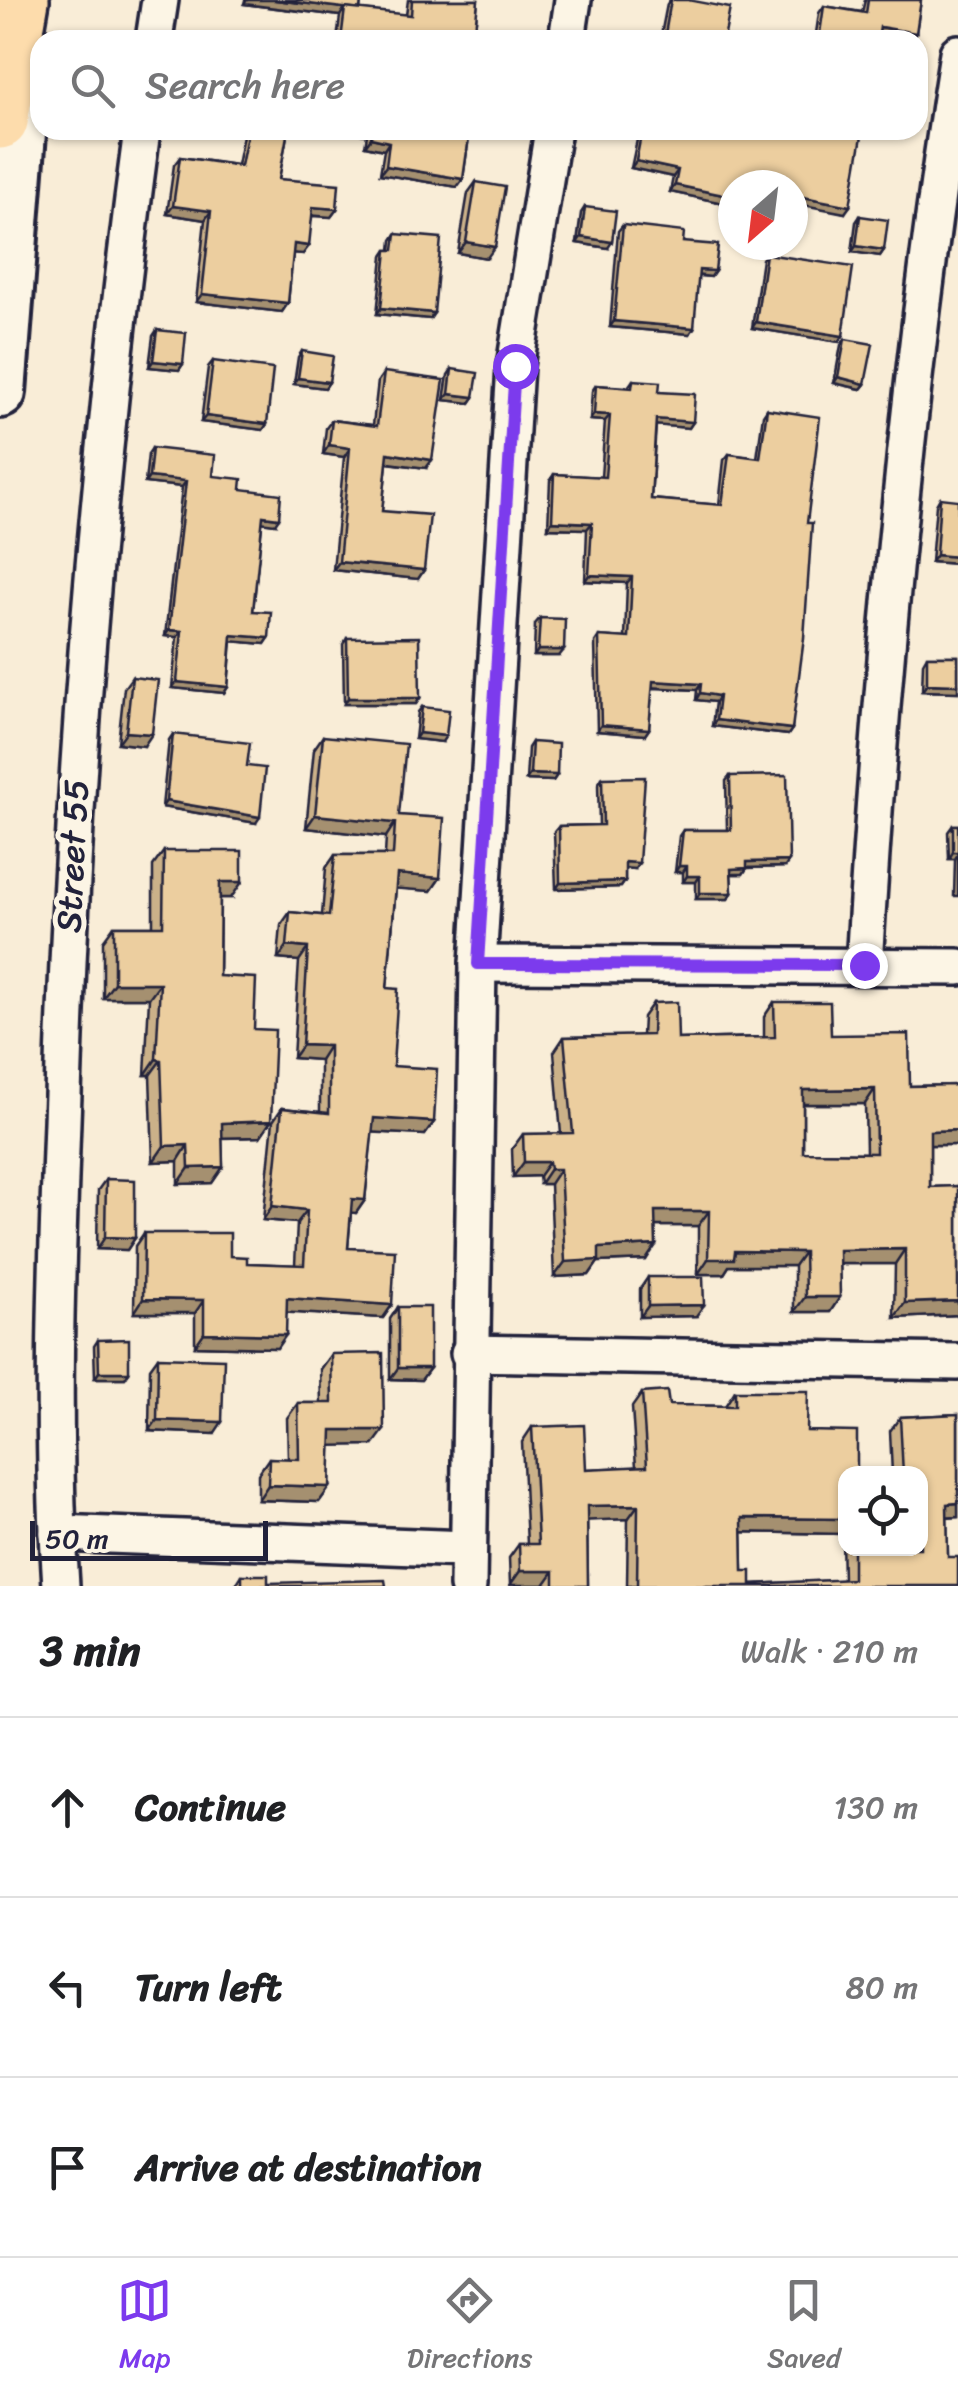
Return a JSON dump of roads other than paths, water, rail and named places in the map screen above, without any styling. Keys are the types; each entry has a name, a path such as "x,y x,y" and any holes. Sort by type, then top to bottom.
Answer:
{"main road":[{"path":"0,121 24,0"},
{"path":"0,392 21,160 24,0"}],"street":[{"path":"156,30 160,0"},
{"path":"568,30 573,0"},
{"path":"864,965 881,683 928,263 958,53"},
{"name":"Street 55","path":"62,1586 55,1308 80,722 115,337 141,140"},
{"path":"468,1586 478,964 515,366 551,140"},
{"path":"478,964 958,968"},
{"path":"469,1353 958,1362"},
{"path":"58,1532 466,1549"}]}
